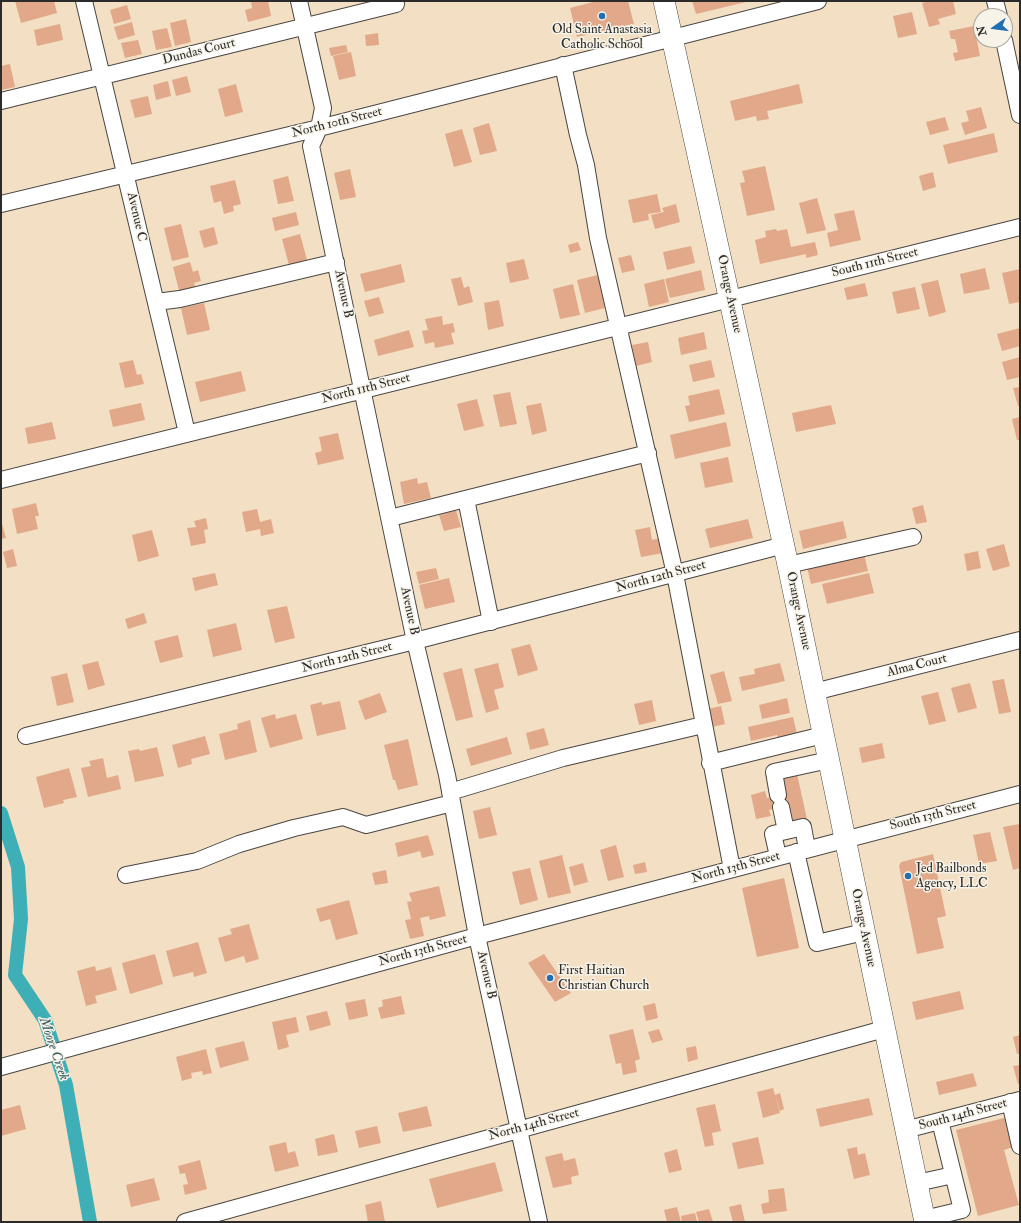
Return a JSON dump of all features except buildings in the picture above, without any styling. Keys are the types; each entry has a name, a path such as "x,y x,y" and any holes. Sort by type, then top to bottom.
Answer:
{"main road":[{"name":"Orange Avenue","path":"664,1 786,555 925,1221"}],"street":[{"name":"Avenue C","path":"84,1 187,433"},
{"name":"Avenue B","path":"299,1 323,108 319,128 311,146 364,390 416,641 451,798 477,936 520,1128 539,1222"},
{"name":"North 10th Street","path":"1,204 319,128 673,37 778,6 818,1"},
{"name":"Dundas Court","path":"1,101 396,4"},
{"path":"1006,48 1020,115"},
{"path":"563,65 586,165 598,238 675,574 710,763 732,869"},
{"name":"South 11th Street","path":"730,299 1020,227"},
{"path":"156,302 180,299 336,262"},
{"name":"North 11th Street","path":"1,480 730,299"},
{"path":"390,518 648,453"},
{"path":"466,499 490,622"},
{"name":"North 12th Street","path":"26,736 416,641 675,574 786,555 913,537"},
{"name":"Alma Court","path":"814,692 1020,640"},
{"path":"126,875 197,861 238,844 336,818 342,817 366,825 451,798 563,758 703,725"},
{"path":"710,763 823,735"},
{"path":"786,831 774,772 829,760"},
{"name":"South 13th Street","path":"845,839 1020,794"},
{"path":"778,856 774,834 803,827 802,850 817,943 864,932"},
{"name":"North 13th Street","path":"1,1067 477,936 845,839"},
{"name":"North 14th Street","path":"185,1222 520,1128 884,1029"},
{"path":"1015,1101 1020,1146"},
{"name":"South 14th Street","path":"905,1130 1015,1101"},
{"path":"925,1221 962,1210 940,1121"},
{"path":"917,1183 953,1175"}],"waterway":[{"name":"Moore Creek","path":"1,813 18,867 21,919 15,975 45,1020 66,1085 90,1222"}],"place":[{"name":"Old Saint Anastasia Catholic School","path":"602,16"},
{"name":"Jed Bailbonds Agency, LLC","path":"908,876"},
{"name":"First Haitian Christian Church","path":"550,978"}]}
